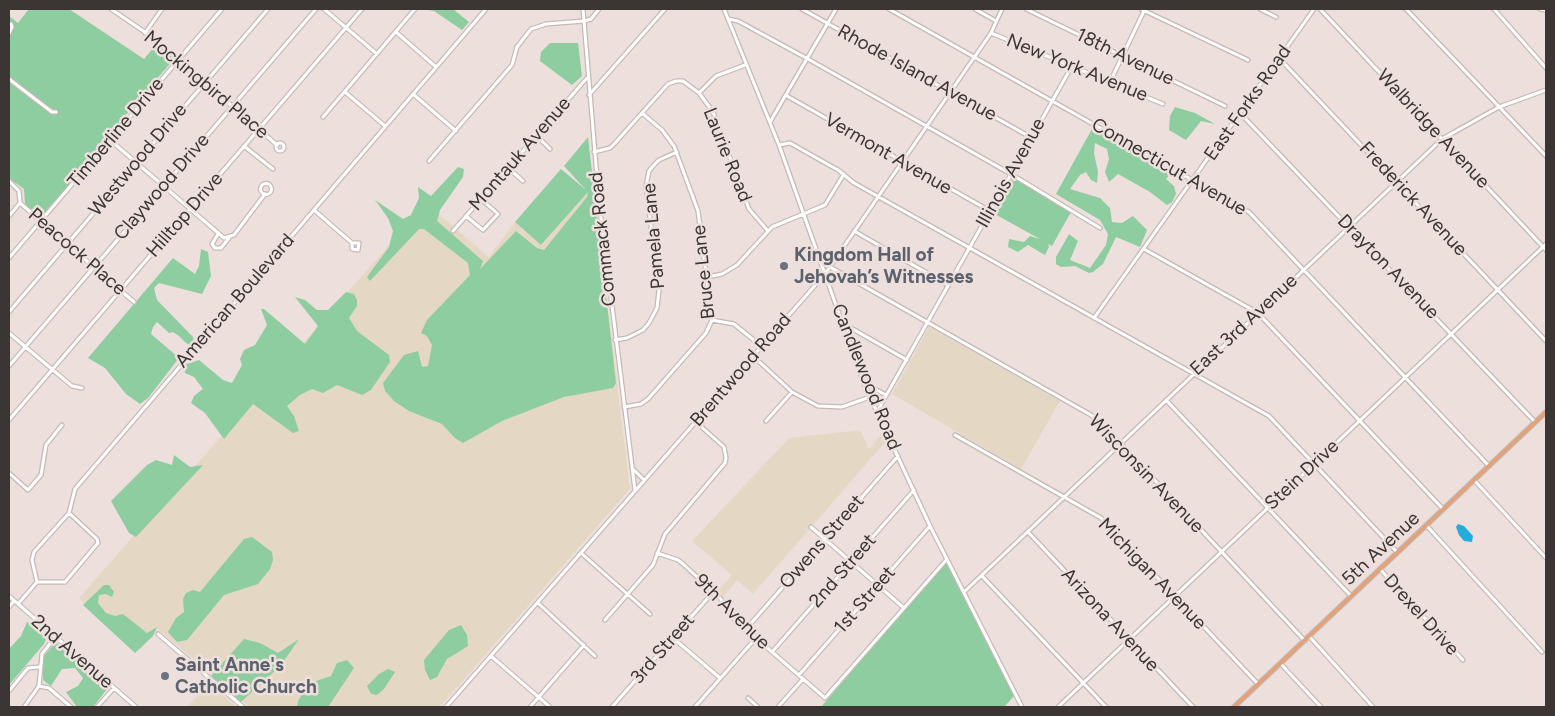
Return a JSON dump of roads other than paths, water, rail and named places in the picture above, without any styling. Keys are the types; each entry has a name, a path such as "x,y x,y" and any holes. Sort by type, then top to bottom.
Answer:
{"main road":[{"name":"5th Avenue","path":"1234,707 1305,642 1379,569 1546,412"}],"street":[{"name":"Mockingbird Place","path":"111,9 145,33 277,144"},
{"path":"145,33 162,9"},
{"name":"Timberline Drive","path":"9,258 222,9"},
{"name":"Westwood Drive","path":"9,312 268,9"},
{"name":"Claywood Drive","path":"9,366 316,9"},
{"path":"324,9 377,54"},
{"name":"Hilltop Drive","path":"9,420 362,9"},
{"path":"323,117 415,9"},
{"name":"American Boulevard","path":"37,582 32,560 34,552 69,513 75,489 486,9"},
{"name":"Commack Road","path":"583,9 594,152 615,340 635,490"},
{"path":"429,161 512,65 517,47 531,29 546,24 591,19 599,9"},
{"path":"589,96 665,9"},
{"name":"Candlewood Road","path":"724,9 745,65 779,145 864,384 930,526 1022,707"},
{"name":"Rhode Island Avenue","path":"802,9 1032,138"},
{"path":"770,122 787,96 836,9"},
{"name":"Connecticut Avenue","path":"889,9 1249,212 1489,466"},
{"name":"New York Avenue","path":"975,9 996,21"},
{"name":"Brentwood Road","path":"447,707 825,274 990,33 1002,9"},
{"name":"18th Avenue","path":"1026,9 1225,106"},
{"path":"1110,82 1144,9 1248,60"},
{"path":"1260,9 1276,17"},
{"name":"East Forks Road","path":"1094,318 1314,9"},
{"name":"Walbridge Avenue","path":"1320,9 1545,247"},
{"path":"1406,9 1546,156"},
{"path":"1494,9 1546,68"},
{"path":"1540,9 1546,10"},
{"path":"728,19 738,21 808,59 1011,174 1100,228"},
{"path":"9,32 12,27 11,24"},
{"path":"396,32 436,67"},
{"name":"New York Avenue","path":"990,33 1163,104"},
{"name":"Frederick Avenue","path":"1279,58 1546,341"},
{"path":"699,94 716,76 745,65"},
{"name":"Illinois Avenue","path":"877,411 1072,66"},
{"name":"Montauk Avenue","path":"453,231 588,77"},
{"path":"9,79 52,112 56,112"},
{"name":"Laurie Road","path":"594,152 610,148 664,88 676,81 683,81 699,94 718,121 749,208 768,231"},
{"name":"East 3rd Avenue","path":"964,592 1442,139 1499,107 1546,90"},
{"path":"345,92 385,126"},
{"path":"413,94 456,131"},
{"name":"Vermont Avenue","path":"787,96 990,211"},
{"name":"Bruce Lane","path":"624,407 641,404 648,399 706,333 712,320 698,211 677,152 662,130 642,113"},
{"name":"Drayton Avenue","path":"1240,113 1535,422"},
{"path":"536,136 550,148"},
{"path":"110,140 218,234 224,238 229,238"},
{"path":"779,145 790,142 844,174 854,183 1269,416 1397,552"},
{"path":"244,146 273,170"},
{"name":"Pamela Lane","path":"615,340 627,338 643,330 649,324 657,308 659,290 646,186 647,177 659,160 677,152"},
{"path":"508,168 523,181"},
{"path":"707,277 722,274 738,265 768,231 778,224 825,205 844,174"},
{"path":"9,181 20,191 20,203 9,216"},
{"path":"218,234 212,244 215,248 221,248 265,194"},
{"path":"466,216 483,230 498,214 481,199"},
{"name":"Peacock Place","path":"20,203 134,302"},
{"path":"314,210 352,243"},
{"path":"854,231 948,285"},
{"name":"Stein Drive","path":"1058,707 1359,420 1545,247"},
{"path":"1144,249 1258,313 1443,509"},
{"name":"Wisconsin Avenue","path":"830,267 1086,412 1120,443 1305,642"},
{"path":"712,320 734,324 761,346"},
{"path":"843,324 906,360"},
{"path":"9,333 52,371 72,386 82,388"},
{"path":"753,356 792,392 811,404 833,408 849,405 870,397"},
{"path":"864,384 886,396"},
{"path":"766,421 792,392"},
{"path":"1166,400 1351,596"},
{"path":"605,620 654,564 664,534 725,463 724,447 696,422"},
{"path":"9,473 28,490 41,475 46,445 62,425"},
{"name":"Michigan Avenue","path":"956,435 1101,518 1258,684"},
{"name":"Owens Street","path":"746,629 898,456"},
{"path":"632,468 644,480"},
{"path":"1474,480 1546,558"},
{"name":"2nd Street","path":"772,652 914,490"},
{"path":"9,607 37,582 65,582 98,543 98,539 69,513"},
{"path":"1426,525 1542,652"},
{"name":"1st Street","path":"799,675 930,526"},
{"path":"811,527 904,608 947,558"},
{"name":"Arizona Avenue","path":"1028,532 1193,707"},
{"path":"581,553 650,614"},
{"name":"9th Avenue","path":"657,554 678,560 714,591 733,618 825,698 904,608"},
{"name":"Drexel Drive","path":"1379,569 1463,660"},
{"path":"982,576 1106,707"},
{"name":"3rd Street","path":"612,707 714,591"},
{"name":"2nd Avenue","path":"9,596 136,707"},
{"path":"538,603 595,656"},
{"path":"158,634 241,707"},
{"path":"1309,636 1373,707"},
{"path":"24,707 39,686 39,667 42,654 55,637"},
{"path":"673,638 720,679"},
{"path":"695,707 756,638"},
{"path":"530,707 584,645"},
{"path":"492,656 550,707"},
{"path":"1281,664 1321,707"},
{"path":"9,692 28,668 39,667"},
{"path":"778,707 803,679"},
{"path":"39,686 49,688 71,707"},
{"path":"97,707 114,688"},
{"path":"748,698 758,707"}],"water":[{"path":"1458,524 1464,526 1473,536 1472,542 1464,541 1459,535 1456,527"}],"place":[{"name":"Kingdom Hall of Jehovah’s Witnesses","path":"784,266"},
{"name":"Saint Anne's Catholic Church","path":"165,676"}]}
